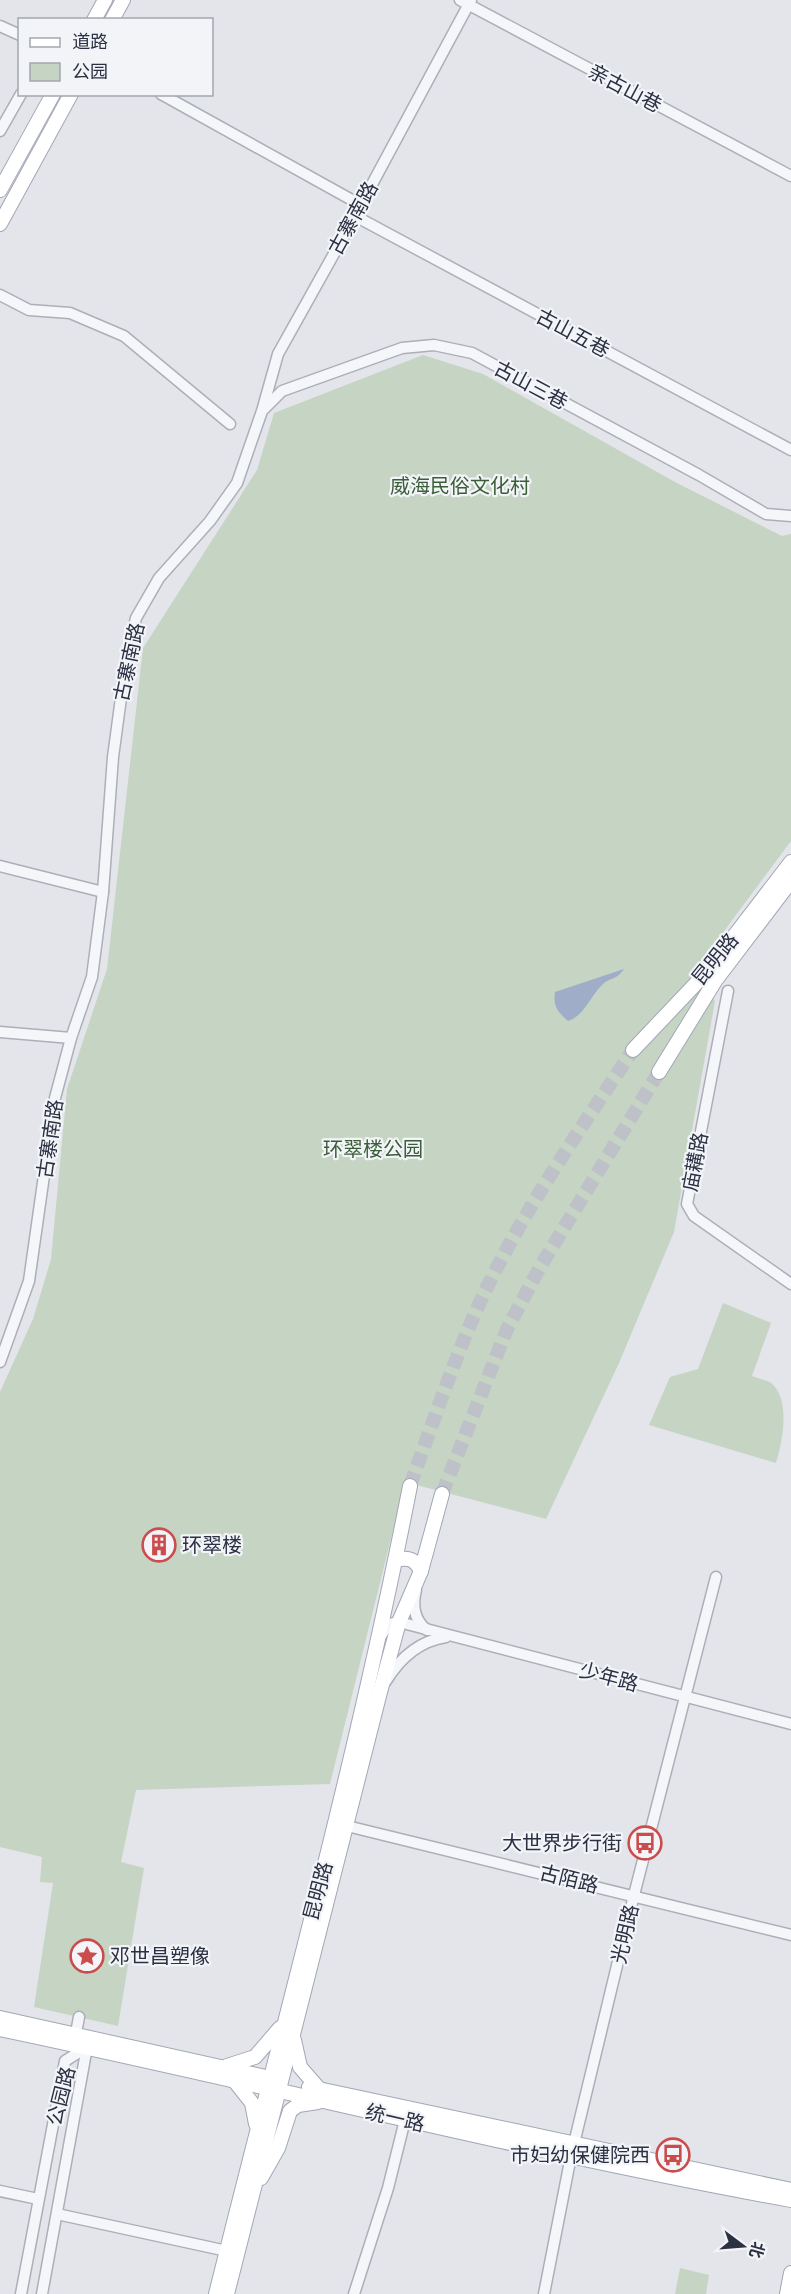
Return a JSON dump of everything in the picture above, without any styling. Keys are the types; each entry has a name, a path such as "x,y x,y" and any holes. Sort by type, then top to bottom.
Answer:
{"main road":[{"path":"95,18 105,0"},
{"path":"113,18 123,0"},
{"path":"0,190 52,96"},
{"path":"0,224 70,96"},
{"name":"昆明路","path":"633,1050 705,974 791,862"},
{"name":"昆明路","path":"659,1072 715,981 791,881"},
{"name":"昆明路","path":"227,2294 252,2196 285,2021 381,1636 410,1486"},
{"name":"昆明路","path":"216,2294 257,2132 293,2034 399,1622 420,1571 442,1494"},
{"path":"396,1560 410,1558 416,1562 420,1571"},
{"name":"统一路","path":"0,2018 224,2067 330,2102 405,2120 791,2190"},
{"path":"224,2067 246,2062 255,2057 285,2021"},
{"name":"统一路","path":"0,2029 233,2079 320,2090 791,2200"},
{"path":"293,2034 300,2067 320,2090"},
{"path":"233,2079 252,2103 257,2132"},
{"path":"252,2196 278,2148 290,2112 309,2102 330,2102"},
{"path":"787,2294 791,2272"}],"street":[{"name":"亲古山巷","path":"466,2 791,176"},
{"name":"古寨南路","path":"0,1362 29,1281 55,1098 71,1038 92,977 103,892 113,757 126,661 136,618 159,578 210,521 237,483 262,411 278,354 361,205 466,2"},
{"path":"0,26 18,34"},
{"path":"0,131 20,96"},
{"path":"165,96 361,205"},
{"name":"古山五巷","path":"355,216 791,450"},
{"path":"0,295 29,310 70,314 124,336 230,424"},
{"name":"古山三巷","path":"262,411 282,391 292,387 394,350 434,345 472,353 766,514 791,516"},
{"path":"0,866 103,892"},
{"name":"庙耩路","path":"728,991 687,1204 694,1216 791,1284"},
{"path":"0,1032 71,1038"},
{"path":"420,1571 414,1611 418,1623 427,1630"},
{"name":"光明路","path":"544,2294 573,2150 634,1895 687,1697 716,1577"},
{"path":"381,1636 389,1624 399,1622"},
{"name":"少年路","path":"399,1622 791,1724"},
{"path":"380,1692 392,1671 423,1642 452,1636"},
{"name":"古陌路","path":"346,1826 791,1935"},
{"path":"76,2032 79,2017"},
{"name":"公园路","path":"21,2294 65,2061 87,2047"},
{"name":"公园路","path":"42,2294 87,2047"},
{"path":"354,2294 388,2188 405,2120"},
{"path":"0,2191 38,2199"},
{"path":"57,2214 227,2251"}],"green space":[{"name":"环翠楼公园","path":"423,355 483,374 675,482 782,536 791,534 791,841 693,973 715,1001 674,1232 619,1363 546,1519 405,1482 330,1784 136,1790 121,1862 144,1868 118,2026 34,2007 53,1883 40,1882 42,1857 0,1847 0,1392 33,1319 51,1259 67,1089 107,969 143,648 257,470 274,413"},
{"path":"723,1303 771,1323 752,1376 770,1382 777,1389 781,1398 784,1420 776,1463 649,1425 670,1377 698,1369"},
{"path":"680,2268 709,2275 706,2294 675,2294"}],"water":[{"path":"624,969 597,990 583,1011 574,1019 568,1021 557,1009 555,992"}],"tunnel":[{"path":"410,1486 458,1354 492,1277 529,1210 633,1050"},
{"path":"442,1494 507,1329 540,1267 659,1072"}],"place":[{"name":"环翠楼","path":"159,1545"},
{"name":"大世界步行街","path":"645,1843"},
{"name":"邓世昌塑像","path":"87,1956"},
{"name":"市妇幼保健院西","path":"673,2155"}],"park label":[{"name":"威海民俗文化村","path":"460,486"}]}
